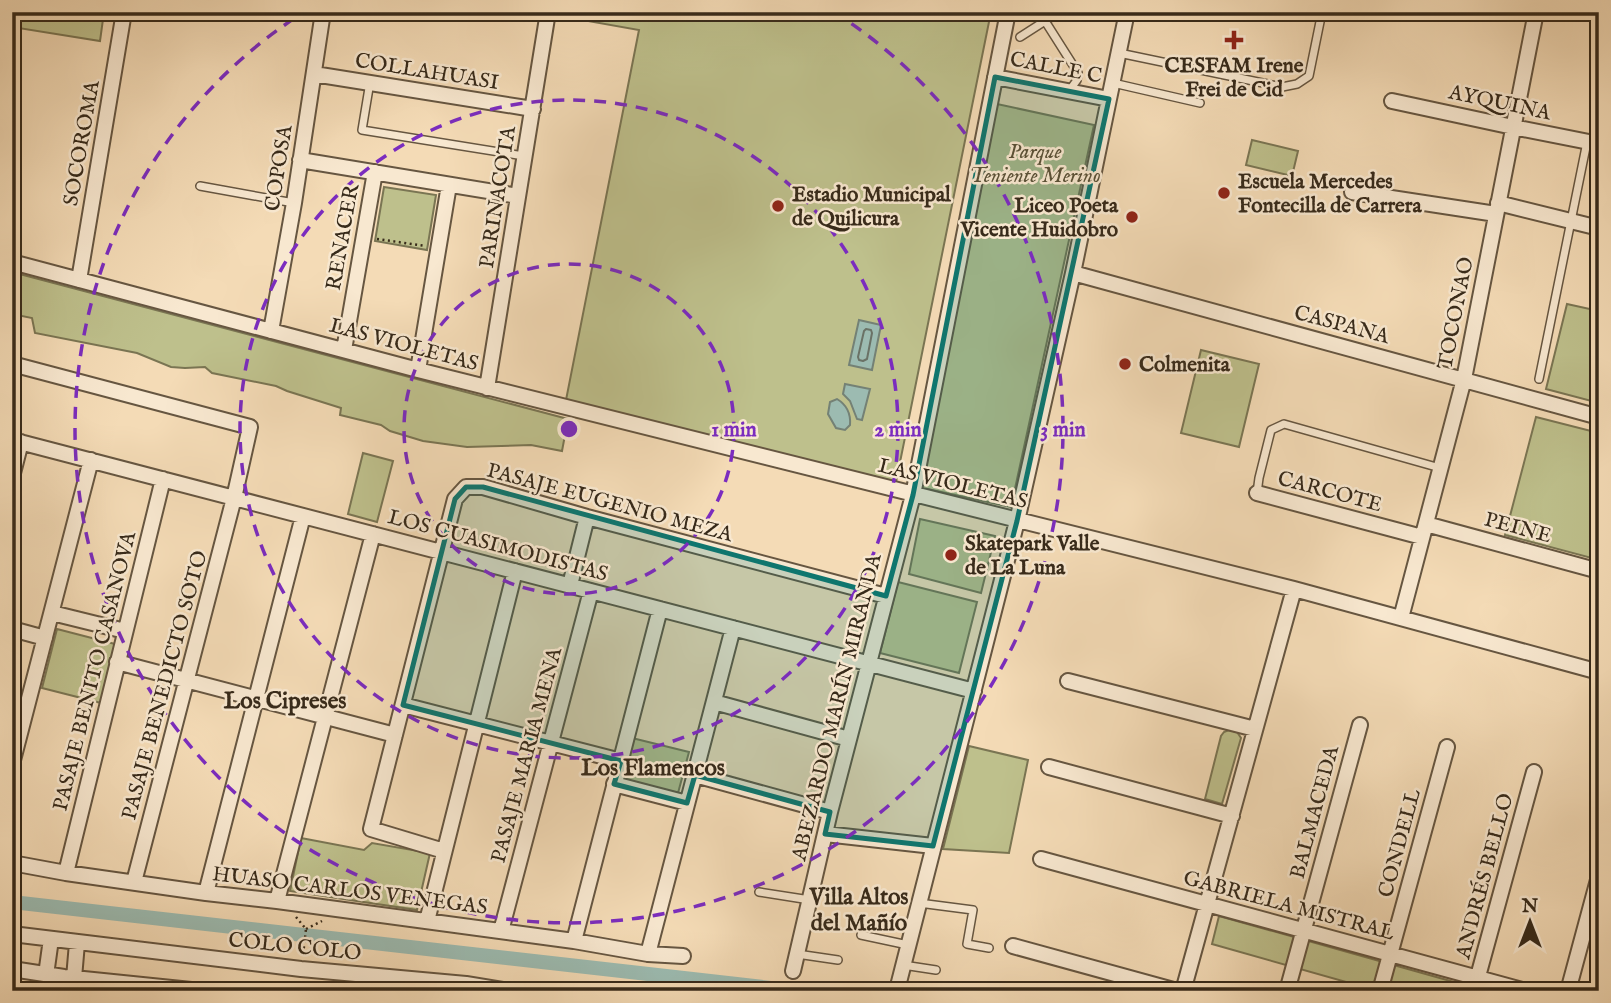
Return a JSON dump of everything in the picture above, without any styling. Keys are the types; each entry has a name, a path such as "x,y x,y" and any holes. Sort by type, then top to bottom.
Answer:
{"street":[{"name":"SOCOROMA","path":"79,280 124,12"},
{"name":"COPOSA","path":"271,331 323,12"},
{"name":"PARINACOTA","path":"487,388 548,12"},
{"name":"ABEZARDO MARÍN MIRANDA","path":"793,971 824,834 913,495 1009,12"},
{"path":"897,990 1017,521 1073,273 1127,12"},
{"name":"TOCONAO","path":"1401,618 1464,379 1536,12"},
{"name":"COLLAHUASI","path":"314,74 533,109"},
{"name":"CALLE C","path":"995,77 1108,99"},
{"name":"AYQUINA","path":"1392,101 1593,143"},
{"path":"300,160 518,196"},
{"name":"RENACER","path":"344,350 374,172"},
{"path":"418,370 449,185"},
{"path":"1352,192 1497,208 1599,228"},
{"name":"LAS VIOLETAS","path":"12,262 487,388 1294,590 1599,671"},
{"name":"CASPANA","path":"1073,273 1599,417"},
{"path":"12,364 250,427 234,498"},
{"path":"12,477 17,441"},
{"name":"LOS CUASIMODISTAS","path":"17,441 974,691"},
{"path":"12,764 91,460"},
{"name":"PASAJE BENITO CASANOVA","path":"66,873 163,479"},
{"name":"PASAJE EUGENIO MEZA","path":"444,850 371,829 455,499 466,487 483,487 886,596"},
{"name":"CARCOTE","path":"1257,493 1424,531"},
{"name":"PASAJE BENEDICTO SOTO","path":"134,882 234,498"},
{"path":"206,893 303,516"},
{"path":"570,585 587,517"},
{"name":"PEINE","path":"1424,531 1599,571"},
{"path":"277,901 373,534"},
{"path":"427,921 515,571"},
{"path":"1183,991 1294,590"},
{"name":"PASAJE MARIA MENA","path":"501,931 591,591"},
{"path":"574,941 660,609"},
{"path":"52,613 125,631"},
{"path":"648,954 733,628"},
{"path":"12,629 45,638"},
{"path":"117,662 396,734"},
{"path":"1068,681 1255,730"},
{"path":"714,702 849,739"},
{"path":"403,705 621,761"},
{"name":"BALMACEDA","path":"1287,991 1360,725"},
{"name":"CONDELL","path":"1380,991 1447,747"},
{"path":"1049,767 1232,816"},
{"name":"ANDRÉS BELLO","path":"1476,984 1534,772"},
{"path":"695,775 830,812"},
{"path":"614,784 687,803"},
{"path":"824,834 933,846"},
{"name":"GABRIELA MISTRAL","path":"1041,859 1390,954 1476,984 1526,991"},
{"name":"HUASO CARLOS VENEGAS","path":"12,863 206,893 683,957"},
{"path":"1568,991 1599,876"},
{"name":"COLO COLO","path":"12,934 510,991"},
{"path":"46,975 51,939"},
{"path":"74,978 77,943"},
{"path":"1013,946 1177,991"},
{"path":"12,970 132,987 201,991"}],"lane":[{"path":"1020,37 1059,12"},
{"path":"1118,53 1282,87 1297,84 1309,76 1322,12"},
{"path":"1045,21 1078,73 1077,80 1068,91"},
{"path":"370,82 362,130 525,156"},
{"path":"1112,83 1200,103"},
{"path":"1539,379 1571,221 1593,143"},
{"path":"200,186 293,203"},
{"name":"CARCOTE","path":"1257,493 1271,430 1284,424 1440,468"},
{"path":"759,892 810,900"},
{"path":"919,903 973,910 967,944 989,948"},
{"path":"861,936 908,945"},
{"path":"797,954 838,960"},
{"path":"903,965 936,970"},
{"path":"382,991 389,985 408,978"}],"path":[{"path":"363,237 439,248"},
{"path":"303,951 306,929"}],"highlighted area":[{"path":"995,77 1109,99 1017,521 933,846 825,834 830,812 695,775 687,803 614,784 621,761 403,705 455,499 466,487 483,487 886,596 913,495"}],"green space":[{"path":"12,12 104,12 100,41 12,27"},
{"name":"Estadio Municipal de Quilicura","path":"554,12 991,12 896,482 566,400 639,30 554,15"},
{"name":"Parque Teniente Merino","path":"997,104 1094,125 1011,507 918,487"},
{"path":"1252,140 1298,151 1292,176 1246,165"},
{"path":"384,187 436,195 427,250 375,241"},
{"path":"12,272 568,419 562,451 531,445 467,447 423,441 390,431 381,425 340,415 341,408 276,386 212,373 205,367 171,367 137,353 35,333 32,318 12,314"},
{"path":"1567,304 1599,311 1599,403 1546,389"},
{"path":"1201,350 1259,364 1239,447 1181,433"},
{"path":"1536,417 1599,433 1599,560 1505,535"},
{"path":"363,453 393,461 377,522 348,514"},
{"name":"Skatepark Valle de La Luna","path":"920,519 995,536 981,593 909,574"},
{"path":"898,582 977,602 959,673 880,653"},
{"path":"57,629 115,644 101,703 42,688"},
{"path":"1229,730 1237,732 1241,738 1222,804 1205,799 1221,736"},
{"path":"632,738 689,752 678,793 621,779"},
{"path":"969,746 1028,760 1009,853 943,849"},
{"path":"301,838 364,850 372,843 430,853 417,910 290,891"},
{"path":"1219,916 1486,991 1378,991 1212,944"}],"water":[{"path":"859,320 881,325 872,370 849,365"},
{"path":"845,384 870,389 862,420 857,419 850,401 843,394"},
{"path":"837,399 849,413 850,425 845,430 836,428 828,414 830,402"}],"waterway":[{"path":"12,902 798,991"}],"place":[{"name":"CESFAM Irene Frei de Cid","path":"1234,40"},
{"name":"Escuela Mercedes Fontecilla de Carrera","path":"1224,193"},
{"name":"Estadio Municipal de Quilicura","path":"778,206"},
{"name":"Liceo Poeta Vicente Huidobro","path":"1132,217"},
{"name":"Colmenita","path":"1125,364"},
{"name":"Skatepark Valle de La Luna","path":"951,555"}],"district":[{"name":"Los Cipreses","path":"285,700"},
{"name":"Los Flamencos","path":"653,767"},
{"name":"Villa Altos del Mañío","path":"859,909"}]}
